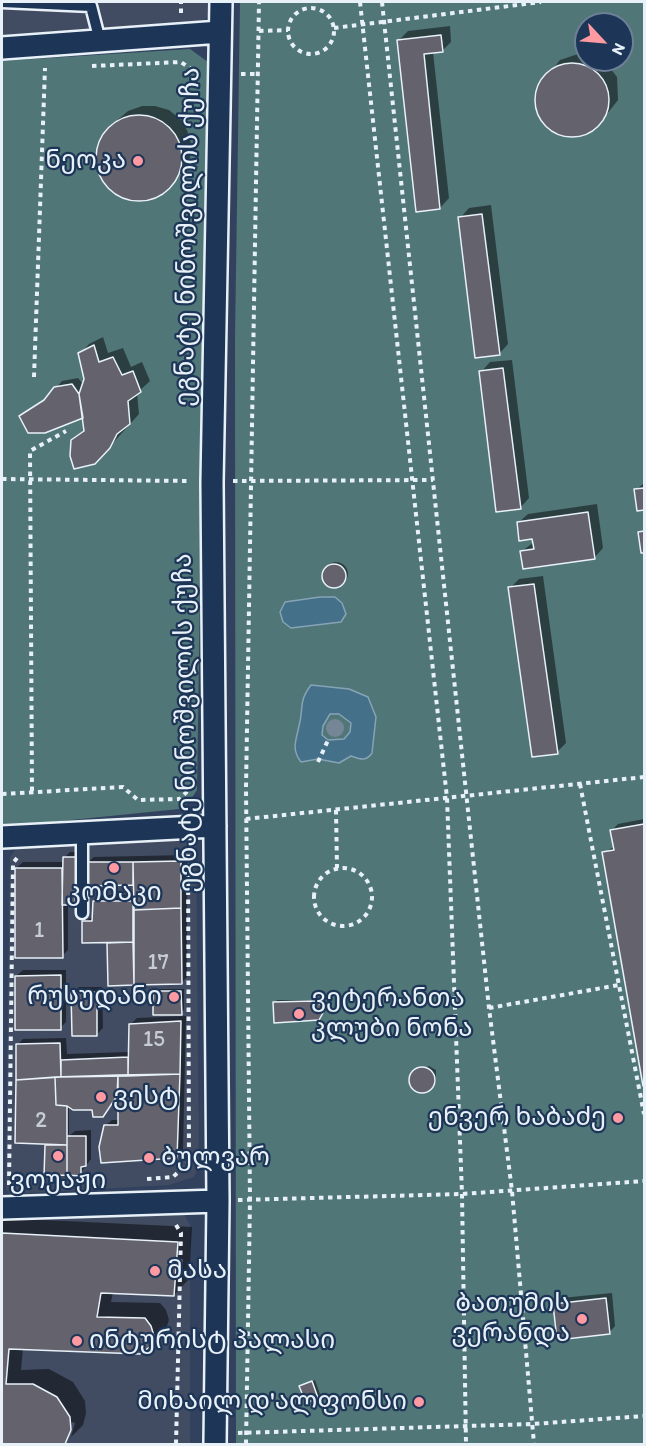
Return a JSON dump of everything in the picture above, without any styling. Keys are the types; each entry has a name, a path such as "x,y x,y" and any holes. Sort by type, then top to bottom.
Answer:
{"street":[{"name":"ეგნატე ნინოშვილის ქუჩა","path":"215,1439 218,1201 215,826 202,482 221,2"},
{"path":"2,48 220,32"},
{"path":"2,837 215,826"},
{"path":"2,1208 218,1201"}],"lane":[{"path":"2,2 92,6 100,41"},
{"path":"82,833 82,913"}],"path":[{"path":"246,1444 250,1200 245,819 259,2"},
{"path":"360,2 447,798 462,1194 466,1444"},
{"path":"382,2 489,1008 512,1191 534,1444"},
{"path":"334,28 540,2"},
{"path":"314,7 327,14 334,28 331,42 319,52 312,54 298,50 289,38 288,30 293,16 306,8 314,7"},
{"path":"259,31 288,30"},
{"path":"91,66 181,62 199,75 208,74"},
{"path":"34,377 45,68"},
{"path":"34,69 57,68"},
{"path":"239,74 258,74"},
{"path":"32,792 30,451 66,431"},
{"path":"192,469 202,482"},
{"path":"2,479 202,482 433,480"},
{"path":"192,493 202,482"},
{"path":"318,762 329,738"},
{"path":"245,819 645,777"},
{"path":"580,783 645,1114"},
{"path":"2,794 123,787 138,800 180,799 191,789 191,785"},
{"path":"234,787 246,788"},
{"path":"336,810 337,868"},
{"path":"138,1179 173,1177 189,1162 188,852 175,852"},
{"path":"10,1189 8,1184 12,863 19,856"},
{"path":"337,868 355,870 369,882 373,900 366,917 350,926 332,925 318,913 315,904 314,895 320,878 337,868"},
{"path":"489,1008 619,985"},
{"path":"218,1201 462,1194 645,1181"},
{"path":"172,1219 182,1233 176,1444"},
{"path":"215,1439 246,1433 533,1424 645,1416"}],"shaded area":[{"path":"2,2 209,2 209,15 204,21 2,35"},
{"path":"335,597 342,603 346,614 341,622 291,628 283,622 280,612 285,602"},
{"path":"311,685 349,689 368,697 376,717 370,756 363,759 351,756 339,763 318,759 301,762 295,745 307,691","holes":["330,714 339,714 351,723 350,732 344,739 328,740 322,735 323,726"]},
{"path":"187,835 196,843 199,1164 194,1177 169,1185 10,1194 6,1189 10,857 18,846"},
{"path":"173,1208 184,1214 190,1225 190,1444 2,1444 2,1214"}],"green space":[{"path":"240,2 644,2 644,1444 236,1444 235,339"},
{"path":"190,49 208,62 197,790 189,802 179,809 2,827 2,61"}],"building":[{"path":"441,35 443,52 424,54 440,209 416,212 397,40"},
{"path":"565,63 574,63 574,72 596,72 603,79 609,93 609,107 603,121 593,131 579,137 565,137 551,131 541,121 535,107 535,93 541,79 551,69"},
{"name":"ნეოკა","path":"131,115 147,115 170,127 179,141 182,158 179,175 170,189 147,201 131,201 115,194 103,182 96,166 96,150 103,134 115,122"},
{"path":"482,214 500,355 475,358 458,217"},
{"path":"94,345 99,362 113,357 122,375 133,371 141,392 128,401 130,424 117,434 110,448 95,464 74,469 70,456 71,440 84,431 79,394 84,379 78,353"},
{"path":"503,368 521,509 496,512 479,371"},
{"path":"72,384 79,394 83,418 45,433 28,433 19,416 44,400 54,387"},
{"path":"644,488 644,510 637,511 634,489"},
{"path":"588,512 595,559 523,569 520,551 534,549 532,539 519,541 517,522"},
{"path":"644,531 644,553 641,553 638,532"},
{"path":"334,564 342,568 346,576 342,584 334,588 326,584 322,576 326,568"},
{"path":"534,584 558,754 532,757 508,587"},
{"path":"644,824 643,1086 602,852 614,850 610,830"},
{"path":"63,857 78,857 78,905 62,905"},
{"path":"181,861 181,908 134,910 133,862"},
{"path":"86,862 133,862 133,885 86,886"},
{"path":"15,868 62,868 63,958 15,958"},
{"path":"93,901 133,901 133,942 82,943 82,921 92,921"},
{"path":"181,908 182,984 134,985 134,910"},
{"path":"133,942 134,985 108,986 107,943"},
{"path":"61,975 61,1030 15,1030 15,976"},
{"path":"153,991 181,991 182,1015 153,1015"},
{"path":"97,992 97,1036 72,1036 71,993"},
{"name":"ვეტერანთა კლუბი ნონა","path":"314,1001 323,1006 324,1011 319,1020 274,1023 273,1002"},
{"path":"181,1021 180,1074 128,1076 129,1024"},
{"path":"60,1043 61,1077 16,1080 16,1044"},
{"path":"128,1057 128,1076 61,1077 61,1060"},
{"path":"422,1067 431,1071 435,1080 431,1089 422,1093 413,1089 409,1080 413,1071"},
{"path":"180,1074 177,1158 101,1163 99,1147 104,1125 118,1125 118,1075"},
{"path":"118,1075 117,1096 103,1117 93,1117 92,1110 73,1110 67,1106 56,1105 55,1077"},
{"path":"55,1077 56,1105 67,1106 67,1145 15,1143 16,1080"},
{"path":"67,1136 86,1136 86,1166 81,1167 81,1176 67,1175"},
{"path":"45,1145 67,1145 67,1175 44,1176"},
{"name":"ინტურისტ პალასი","path":"2,1233 178,1242 174,1296 101,1293 97,1317 145,1318 151,1326 154,1336 151,1346 140,1354 9,1349 6,1384 33,1384 57,1397 70,1417 71,1430 65,1444 2,1444"},
{"name":"ბათუმის ვერანდა","path":"606,1298 610,1334 557,1340 553,1304"},
{"path":"312,1381 318,1398 306,1403 299,1386"}],"place":[{"name":"ნეოკა","path":"138,161"},
{"name":"კომაკი","path":"114,868"},
{"name":"რუსუდანი","path":"174,997"},
{"name":"ვეტერანთა კლუბი ნონა","path":"299,1014"},
{"name":"ვესტ","path":"101,1097"},
{"name":"ენვერ ხაბაძე","path":"618,1118"},
{"name":"ვოუაჟი","path":"58,1156"},
{"name":"ბულვარ","path":"149,1158"},
{"name":"მასა","path":"155,1271"},
{"name":"ბათუმის ვერანდა","path":"582,1319"},
{"name":"ინტურისტ პალასი","path":"77,1341"},
{"name":"მიხაილ დ'ალფონსი","path":"419,1402"}]}
